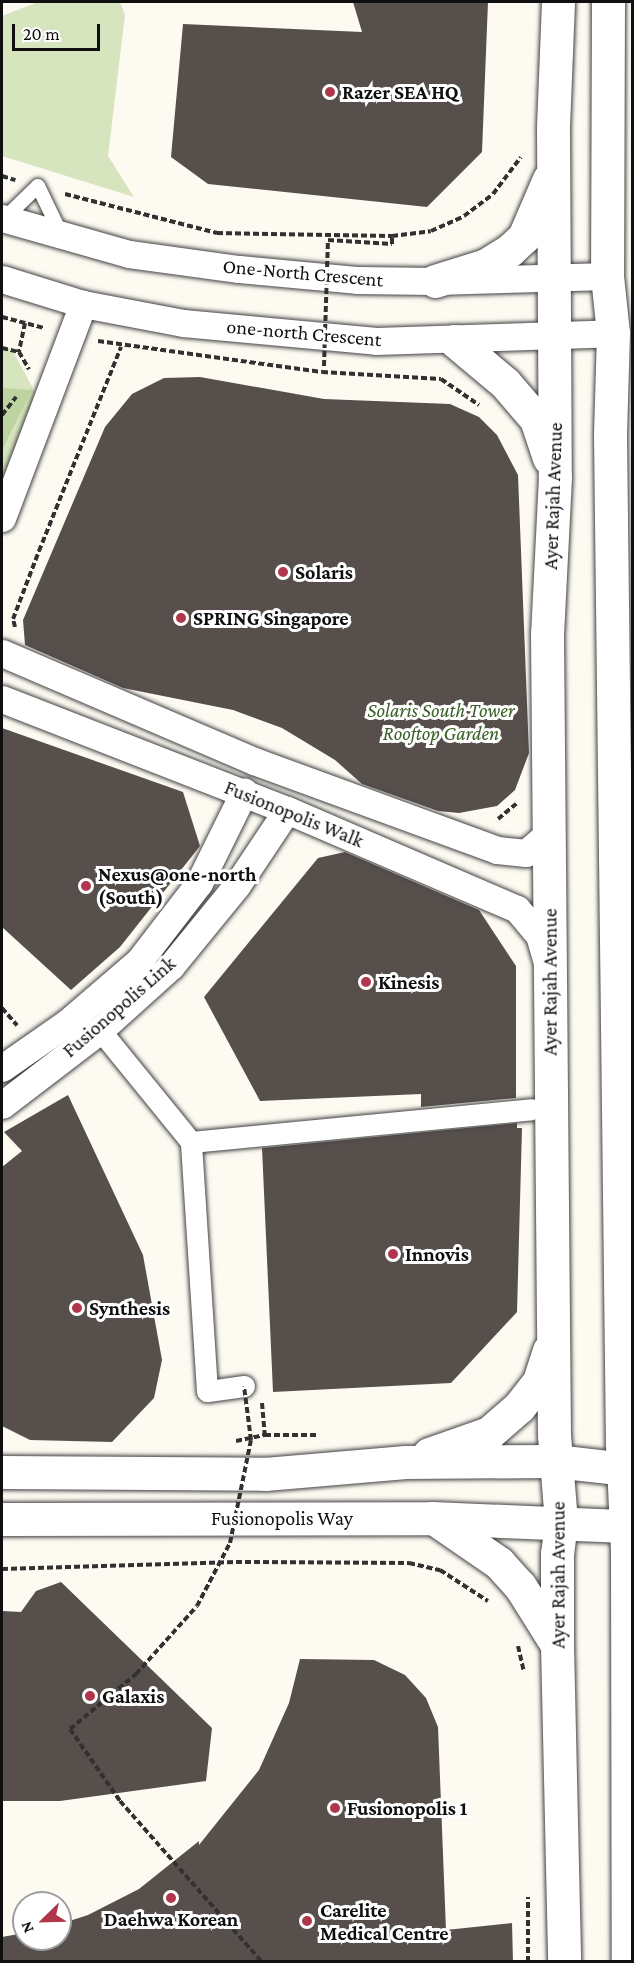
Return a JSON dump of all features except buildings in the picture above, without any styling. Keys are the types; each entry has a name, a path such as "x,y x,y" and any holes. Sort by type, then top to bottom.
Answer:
{"street":[{"name":"Ayer Rajah Avenue","path":"558,2 555,167 557,280 555,477 547,634 555,1461 561,1522 557,1553 557,1645 564,1962"},
{"path":"608,2 607,276 613,333 610,435 629,1469 628,1962"},
{"path":"435,281 486,266 524,237 555,167"},
{"name":"One-North Crescent","path":"3,218 129,254 205,265 358,280 557,280 607,276"},
{"name":"one-north Crescent","path":"2,279 83,304 183,323 376,341 455,341 555,333 613,333"},
{"path":"2,518 46,407 70,334 83,304"},
{"path":"455,341 506,383 536,419 555,477"},
{"name":"Fusionopolis Walk","path":"2,653 254,761 497,850 526,853 549,833"},
{"name":"Fusionopolis Walk","path":"2,699 244,792 517,909 539,935 550,971"},
{"name":"Fusionopolis Link","path":"2,1068 68,1022 139,961 199,884 244,792"},
{"name":"Fusionopolis Link","path":"2,1105 100,1030 171,966 237,885 287,810"},
{"path":"100,1030 191,1142 207,1391 252,1388"},
{"path":"191,1142 531,1109"},
{"path":"405,1462 489,1432 519,1407 539,1381 554,1337"},
{"path":"2,1472 265,1474 405,1462 555,1461 629,1469"},
{"path":"432,1518 499,1563 520,1586 557,1645"},
{"name":"Fusionopolis Way","path":"2,1519 432,1518 629,1526"}],"lane":[{"path":"3,218 38,186 62,234"}],"path":[{"path":"38,186 217,233 392,236 431,231 465,216 492,194 523,154"},
{"path":"324,366 328,240 392,244 392,236"},
{"path":"2,317 121,347 322,372 441,379 484,409"},
{"path":"25,323 20,352 32,375"},
{"path":"16,630 14,619 17,609 121,347"},
{"path":"2,348 20,352"},
{"path":"252,1388 265,1435 322,1435"},
{"path":"252,1388 251,1440 230,1543 197,1606 136,1674 70,1729 120,1801 201,1897 262,1962"},
{"path":"2,1569 409,1563 440,1570 494,1605"}],"green space":[{"path":"38,2 120,2 125,15 108,156 134,197 2,156 2,16"},
{"path":"2,346 12,349 38,398 2,496"},
{"path":"2,388 32,390 2,450"}],"place":[{"name":"Razer SEA HQ","path":"330,92"},
{"name":"Solaris","path":"283,572"},
{"name":"SPRING Singapore","path":"181,618"},
{"name":"Nexus@one-north (South)","path":"86,886"},
{"name":"Kinesis","path":"366,982"},
{"name":"Innovis","path":"393,1254"},
{"name":"Synthesis","path":"77,1308"},
{"name":"Galaxis","path":"90,1696"},
{"name":"Fusionopolis 1","path":"335,1808"},
{"name":"Daehwa Korean","path":"171,1898"},
{"name":"Carelite Medical Centre","path":"307,1921"}],"park label":[{"name":"Solaris South Tower Rooftop Garden","path":"441,722"}]}
